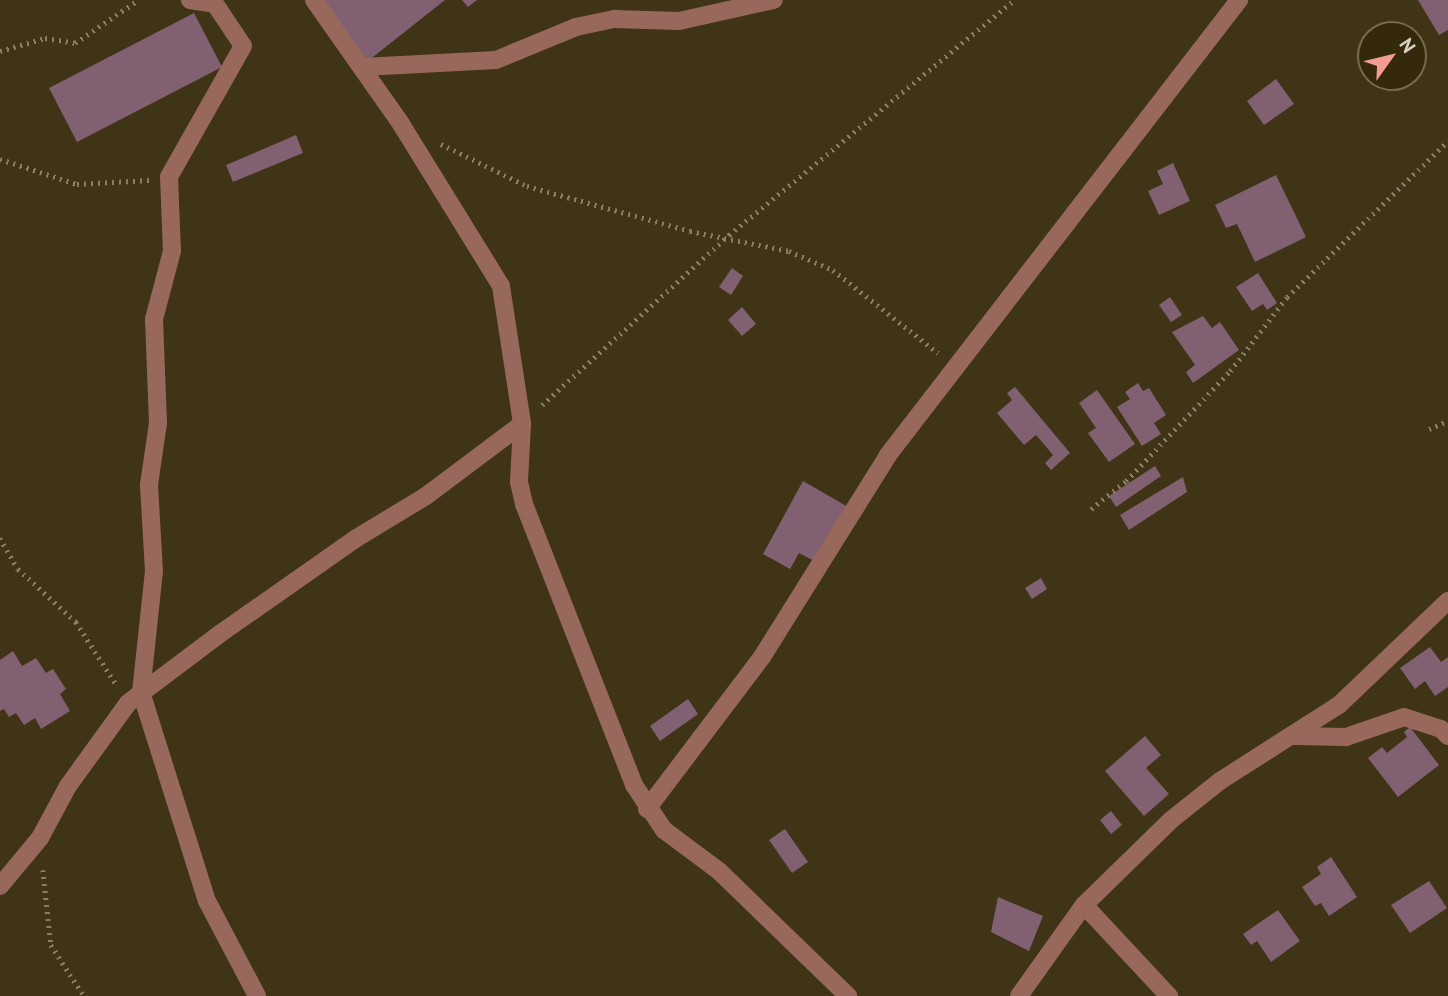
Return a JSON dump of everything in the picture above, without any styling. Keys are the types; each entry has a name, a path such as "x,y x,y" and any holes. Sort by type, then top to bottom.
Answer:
{"street":[{"path":"190,0 215,4 243,46 169,177 173,234 154,318 158,423 149,485 154,571 135,697 206,901 257,996"},
{"path":"314,0 363,67 501,286 522,424 519,482 523,504 584,662 647,808 847,996"},
{"path":"363,67 496,60 576,27 615,19 679,21 774,0"},
{"path":"647,808 762,657 888,456 958,369 1094,183 1239,0"},
{"path":"0,886 40,838 68,786 135,697 522,424"},
{"path":"1019,996 1084,905 1180,812 1220,781 1295,736 1339,705 1448,601"},
{"path":"1295,736 1346,737 1404,717 1441,729 1448,736"},
{"path":"1084,905 1169,996"}],"path":[{"path":"0,51 45,38 75,43 138,0"},
{"path":"522,424 729,235 1014,0"},
{"path":"435,141 527,186 690,231 729,235 789,251 833,270 958,369"},
{"path":"1091,509 1126,481 1230,371 1287,297 1448,141"},
{"path":"0,159 77,184 169,177"},
{"path":"1429,429 1448,421"},
{"path":"0,538 18,569 76,622 135,697"},
{"path":"40,838 51,945 84,996"}],"building":[{"path":"320,0 445,0 368,61"},
{"path":"462,0 477,0 468,7"},
{"path":"1418,0 1448,0 1448,30 1439,35"},
{"path":"194,13 222,67 77,142 49,88"},
{"path":"1276,79 1294,104 1264,125 1247,101"},
{"path":"296,135 303,153 233,182 226,165"},
{"path":"1173,163 1190,201 1159,215 1148,191 1163,184 1157,171"},
{"path":"1276,175 1306,237 1255,262 1237,224 1226,228 1215,205"},
{"path":"732,268 743,276 731,295 719,287"},
{"path":"1258,273 1277,303 1267,310 1263,304 1252,311 1236,287"},
{"path":"1170,297 1182,315 1171,322 1159,305"},
{"path":"742,307 756,324 742,336 728,320"},
{"path":"1203,316 1212,328 1220,322 1239,350 1193,383 1186,372 1195,365 1172,332"},
{"path":"1138,383 1143,391 1149,388 1166,415 1154,423 1161,434 1142,446 1117,407 1130,399 1125,392"},
{"path":"1015,387 1070,453 1051,470 1045,463 1053,455 1036,435 1024,445 997,413 1012,400 1007,393"},
{"path":"1097,390 1135,444 1109,462 1088,433 1096,428 1079,403"},
{"path":"1155,466 1161,476 1116,507 1109,496"},
{"path":"1183,477 1187,492 1129,530 1120,515"},
{"path":"803,481 848,507 818,563 799,553 790,569 763,554"},
{"path":"1041,578 1047,589 1032,599 1025,588"},
{"path":"1430,647 1441,662 1448,657 1448,687 1435,696 1425,681 1415,689 1400,668"},
{"path":"13,651 22,666 36,658 46,673 53,669 66,689 60,694 70,711 41,729 35,718 24,725 16,713 9,717 4,709 0,711 0,660"},
{"path":"688,699 698,714 660,741 650,726"},
{"path":"1410,727 1439,765 1398,797 1368,758 1382,747 1387,753 1407,737 1404,732"},
{"path":"1145,736 1161,755 1146,768 1169,794 1144,816 1105,771"},
{"path":"1111,811 1122,825 1111,834 1100,820"},
{"path":"785,829 808,862 792,873 769,840"},
{"path":"1331,857 1357,897 1329,916 1321,903 1315,906 1302,887 1321,874 1317,867"},
{"path":"1429,881 1447,908 1410,933 1391,905"},
{"path":"998,897 1043,916 1029,951 991,932"},
{"path":"1278,910 1300,941 1271,962 1257,941 1251,945 1243,934"}]}
